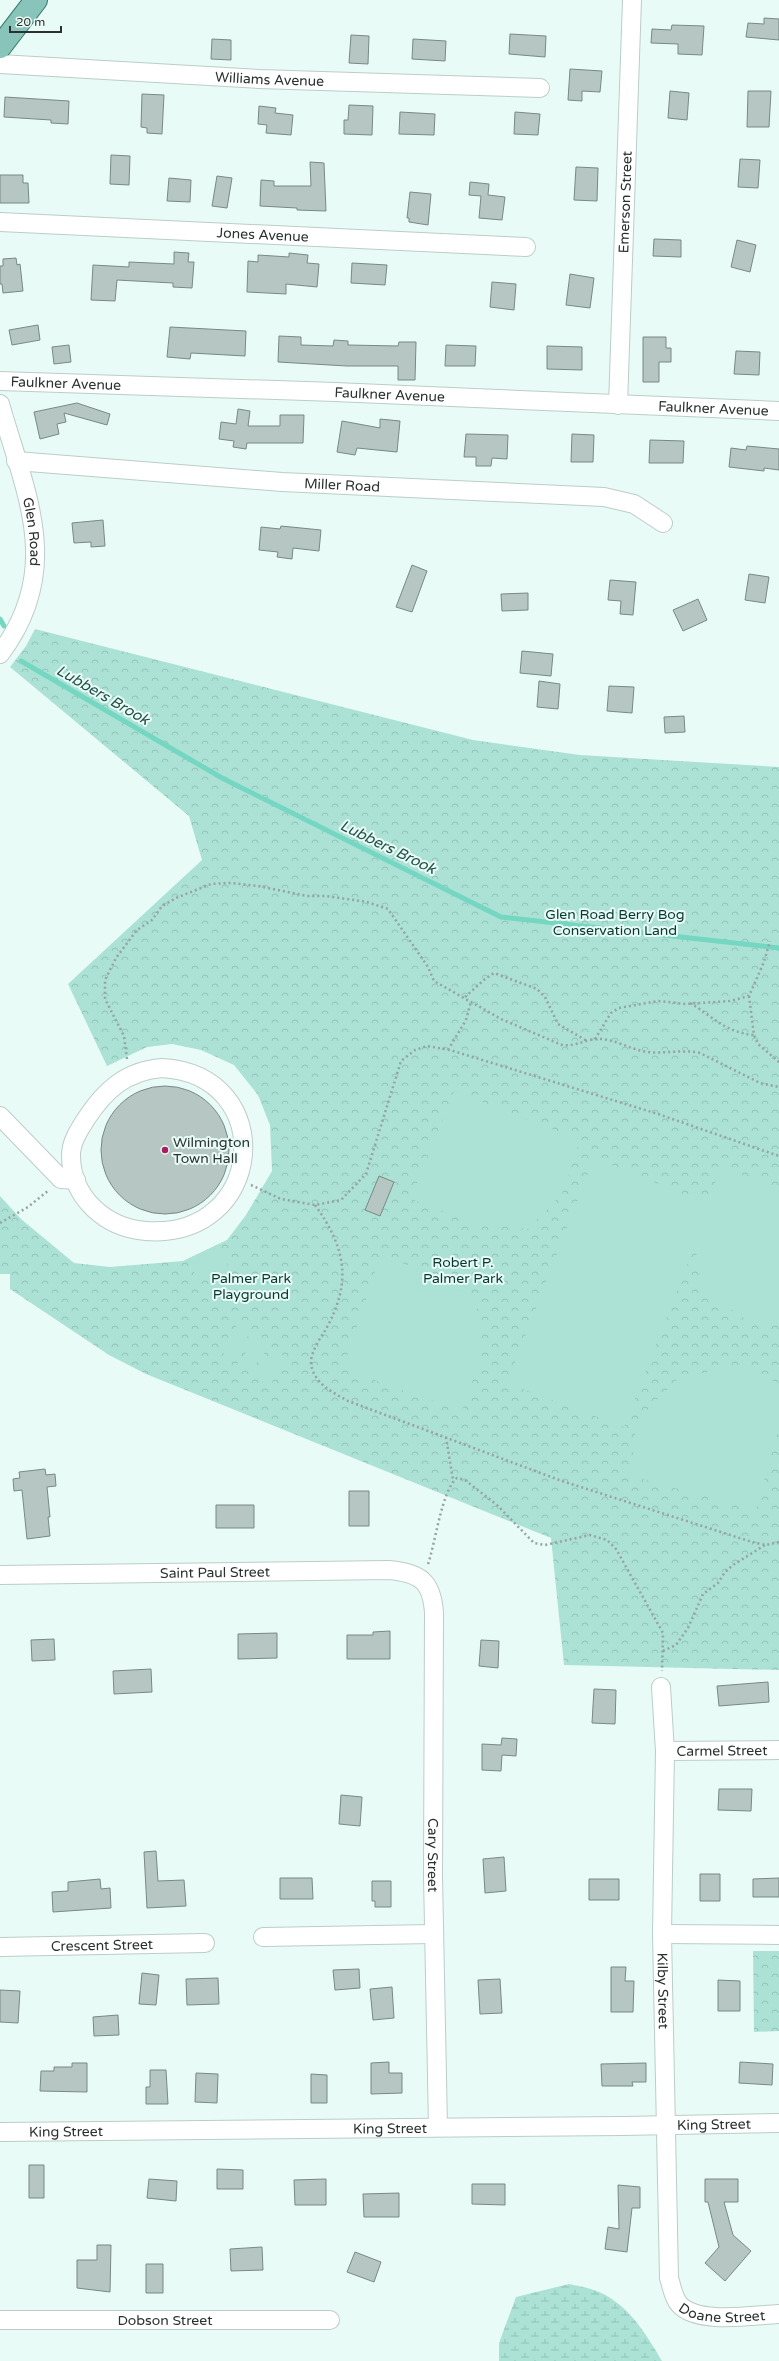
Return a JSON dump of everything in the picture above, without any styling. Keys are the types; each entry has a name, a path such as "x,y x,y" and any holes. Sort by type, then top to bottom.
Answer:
{"main road":[{"path":"0,47 36,0"}],"street":[{"name":"Emerson Street","path":"618,405 632,0"},
{"name":"Williams Avenue","path":"0,64 259,79 540,88"},
{"name":"Jones Avenue","path":"0,222 526,246"},
{"name":"Faulkner Avenue","path":"0,381 379,393 618,405 779,411"},
{"name":"Glen Road","path":"0,404 31,514 35,545 34,570 25,612 12,638 0,654"},
{"name":"Miller Road","path":"16,460 290,482 604,497 634,504 663,523"},
{"path":"0,1116 69,1180 99,1214 127,1228 154,1232 185,1228 204,1219 228,1198 239,1180 244,1159 244,1138 238,1118 220,1091 203,1079 178,1070 152,1069 132,1074 106,1092 79,1130 71,1154 69,1180"},
{"name":"Saint Paul Street","path":"0,1574 389,1570 422,1580"},
{"name":"Cary Street","path":"422,1580 432,1596 434,1613 433,1934 438,2127"},
{"name":"Kilby Street","path":"661,1687 665,1751 662,1934 665,2125 669,2278 673,2294"},
{"name":"Carmel Street","path":"665,1751 779,1750"},
{"path":"263,1937 433,1934"},
{"path":"662,1934 779,1935"},
{"name":"Crescent Street","path":"0,1947 205,1943"},
{"name":"King Street","path":"0,2132 779,2123"},
{"name":"Doane Street","path":"673,2294 680,2304 701,2316 779,2314"},
{"name":"Dobson Street","path":"0,2320 330,2320"}],"path":[{"path":"132,1074 126,1057 124,1036 105,999 105,980 130,939 143,924 152,920 162,906 176,898 211,884 231,883 258,886 306,896 352,899 367,902 388,910 428,967 434,981 471,1000 501,1019 538,1033 562,1045 571,1046 594,1039 602,1039 634,1050 650,1052 689,1051 700,1053 760,1083 779,1088"},
{"path":"770,941 748,996 754,1035 758,1044 779,1062"},
{"path":"464,997 485,978 494,973 530,986 545,997 558,1024 576,1037 587,1041"},
{"path":"594,1039 611,1013 619,1008 658,1000 690,1003 730,1001 748,996"},
{"path":"448,1050 466,1020 471,1000"},
{"path":"690,1003 724,1027 734,1032 754,1035"},
{"path":"239,1180 281,1199 315,1205 341,1200 366,1174 401,1061 415,1050 427,1046 448,1050 658,1114 779,1156"},
{"path":"0,1223 28,1207 69,1180"},
{"path":"315,1205 328,1222 344,1268 340,1297 330,1322 314,1350 311,1362 315,1376 324,1387 348,1400 562,1481 705,1528 766,1545"},
{"path":"446,1437 453,1481"},
{"path":"422,1580 428,1564 445,1496 453,1481 461,1477 473,1485 513,1520 534,1543 545,1545 590,1536 607,1540 616,1549 631,1579 663,1633 661,1687"},
{"path":"663,1651 676,1645 688,1628 703,1594 718,1583 725,1572 732,1565 766,1545 779,1542"}],"green space":[{"name":"Robert P. Palmer Park","path":"35,629 473,740 580,755 779,767 779,1670 564,1665 551,1538 146,1374 109,1355 10,1289 10,1274 0,1274 0,1196 21,1219 74,1263 110,1267 183,1261 227,1240 246,1215 272,1171 270,1125 258,1095 234,1065 201,1050 172,1044 147,1047 107,1066 68,984 202,860 189,816 10,667 26,646"},
{"path":"454,1091 580,1140 562,1194 528,1229 477,1224 411,1199"},
{"path":"594,1158 705,1203 722,1169 779,1187 779,1326 751,1323 702,1289 695,1245 624,1427 507,1383"},
{"path":"219,1244 228,1265 197,1279 188,1259"},
{"path":"380,1256 439,1275 477,1307 482,1354 462,1411 343,1369"},
{"path":"239,1323 251,1332 231,1359 219,1350"},
{"path":"258,1337 270,1346 249,1373 237,1364"},
{"path":"277,1351 289,1360 268,1387 256,1378"},
{"path":"736,1366 779,1383 779,1427 756,1510 631,1476 636,1422 678,1378"},
{"path":"753,1951 779,1951 779,2031 754,2032"},
{"path":"569,2284 599,2292 619,2304 636,2321 662,2361 499,2361 499,2343 516,2297"}],"building":[{"path":"764,18 779,19 779,40 746,37 748,23 764,24"},
{"path":"672,25 704,26 702,55 678,54 678,44 651,43 652,29 671,30"},
{"path":"510,34 546,36 545,57 509,54"},
{"path":"351,35 369,36 368,64 349,63"},
{"path":"212,39 231,40 231,60 211,59"},
{"path":"413,39 446,41 445,61 412,59"},
{"path":"570,69 602,71 600,92 582,91 582,101 568,100"},
{"path":"670,91 689,93 687,120 668,118"},
{"path":"748,91 771,91 769,127 747,127"},
{"path":"142,94 164,95 162,134 147,133 147,128 141,127"},
{"path":"5,97 69,101 68,124 51,123 51,120 4,117"},
{"path":"349,105 373,106 372,135 344,134 344,120 348,120"},
{"path":"259,106 276,108 275,113 293,115 291,135 266,133 267,125 258,124"},
{"path":"400,112 435,114 434,135 399,134"},
{"path":"515,112 540,114 538,135 514,134"},
{"path":"111,155 130,156 129,185 110,184"},
{"path":"740,159 760,160 758,188 738,187"},
{"path":"310,162 324,163 326,211 260,206 261,180 274,181 274,186 311,186"},
{"path":"576,167 598,168 597,201 574,200"},
{"path":"0,175 23,175 23,183 28,183 29,203 0,203"},
{"path":"217,176 232,178 227,208 212,206"},
{"path":"169,178 191,180 190,202 167,201"},
{"path":"470,182 489,184 488,195 505,197 502,220 479,218 481,196 469,195"},
{"path":"410,192 431,194 428,225 409,222 409,218 407,218"},
{"path":"654,239 681,240 681,257 653,256"},
{"path":"737,240 756,245 750,272 731,267"},
{"path":"174,252 189,253 188,262 194,262 192,288 173,287 173,283 117,280 115,301 91,300 93,265 129,267 129,262 174,264"},
{"path":"289,253 308,255 307,263 319,264 317,287 286,284 286,294 247,292 248,261 258,262 258,255 289,257"},
{"path":"16,258 17,265 20,264 23,291 3,293 2,284 0,284 0,266 3,266 3,259"},
{"path":"352,263 387,265 385,285 351,283"},
{"path":"570,274 594,278 590,308 566,305"},
{"path":"492,282 516,284 514,310 490,307"},
{"path":"38,325 40,340 12,345 9,330"},
{"path":"170,327 246,331 245,356 191,353 190,359 167,357"},
{"path":"279,336 301,337 301,345 333,346 334,340 348,341 348,345 398,346 399,342 416,342 415,380 398,380 398,366 347,366 278,362"},
{"path":"643,337 666,337 666,348 671,348 671,362 659,362 659,382 643,382"},
{"path":"69,345 71,362 54,364 52,347"},
{"path":"446,345 476,346 475,366 445,366"},
{"path":"547,346 582,347 582,370 547,369"},
{"path":"736,351 760,352 759,375 734,374"},
{"path":"77,403 110,414 107,425 64,413 66,422 57,424 59,434 40,439 34,412"},
{"path":"238,409 250,411 248,426 280,426 280,415 304,415 303,443 247,443 246,449 233,447 234,441 219,439 221,422 236,424"},
{"path":"380,419 400,421 397,452 357,448 355,455 337,452 342,421 380,428"},
{"path":"466,434 508,435 507,459 492,458 491,466 476,466 476,457 464,457"},
{"path":"572,434 594,435 593,462 571,462"},
{"path":"650,440 684,441 683,463 649,463"},
{"path":"747,446 779,449 779,470 764,468 764,471 729,467 731,448 746,450"},
{"path":"103,520 105,546 91,547 91,542 74,543 72,523"},
{"path":"281,526 321,530 319,551 293,548 292,559 277,557 278,552 259,550 261,527 280,529"},
{"path":"412,565 427,571 412,612 396,607"},
{"path":"749,574 769,577 765,603 745,600"},
{"path":"610,580 636,582 633,615 620,614 621,601 608,600"},
{"path":"528,593 528,610 502,611 501,594"},
{"path":"698,599 707,620 683,631 673,610"},
{"path":"522,651 553,654 551,676 520,673"},
{"path":"539,681 560,684 558,709 537,707"},
{"path":"609,686 634,687 632,713 607,711"},
{"path":"684,716 685,732 665,733 664,717"},
{"name":"Wilmington Town Hall","path":"171,1086 184,1088 201,1096 211,1104 219,1114 227,1131 229,1150 227,1169 219,1186 211,1196 201,1204 184,1212 159,1214 146,1212 129,1204 119,1196 111,1186 103,1169 101,1144 103,1131 111,1114 119,1104 129,1096 146,1088"},
{"path":"379,1176 394,1182 380,1216 365,1210"},
{"path":"45,1469 46,1475 55,1474 56,1486 47,1487 50,1536 27,1539 22,1490 14,1491 13,1479 20,1478 19,1472"},
{"path":"349,1491 369,1491 369,1526 349,1526"},
{"path":"216,1505 254,1505 254,1528 216,1528"},
{"path":"390,1631 390,1659 347,1659 347,1635 373,1635 373,1632"},
{"path":"277,1633 277,1658 238,1659 238,1634"},
{"path":"54,1639 55,1660 32,1661 31,1640"},
{"path":"481,1640 499,1641 498,1668 479,1666"},
{"path":"151,1669 152,1692 114,1694 113,1671"},
{"path":"768,1682 769,1702 719,1706 717,1686"},
{"path":"594,1689 616,1690 615,1724 592,1723"},
{"path":"502,1738 517,1739 516,1756 502,1755 501,1771 482,1770 482,1744 501,1745"},
{"path":"719,1789 752,1789 751,1811 718,1810"},
{"path":"341,1795 362,1797 360,1826 339,1824"},
{"path":"156,1851 158,1881 184,1880 186,1906 147,1908 144,1852"},
{"path":"504,1857 506,1891 485,1893 483,1859"},
{"path":"700,1874 720,1874 720,1901 700,1901"},
{"path":"280,1878 312,1878 313,1899 280,1899"},
{"path":"779,1878 779,1897 753,1897 753,1879"},
{"path":"100,1879 101,1889 110,1888 111,1908 53,1912 52,1892 68,1891 68,1882"},
{"path":"589,1879 619,1879 619,1900 589,1900"},
{"path":"372,1881 391,1881 391,1907 375,1907 375,1901 372,1901"},
{"path":"611,1967 626,1967 625,1981 634,1981 633,2012 611,2012"},
{"path":"359,1969 360,1988 335,1990 333,1970"},
{"path":"142,1973 159,1975 156,2005 139,2004"},
{"path":"218,1978 219,2004 187,2005 186,1979"},
{"path":"500,1979 502,2013 480,2014 478,1980"},
{"path":"718,1980 740,1981 740,2011 718,2011"},
{"path":"392,1987 394,2018 373,2020 370,1989"},
{"path":"0,1990 20,1991 18,2023 0,2022"},
{"path":"118,2015 119,2035 94,2036 93,2017"},
{"path":"389,2062 389,2073 402,2073 402,2093 371,2094 371,2063"},
{"path":"740,2062 773,2064 772,2085 739,2083"},
{"path":"72,2063 87,2063 87,2092 40,2091 41,2071 54,2071 54,2067 72,2067"},
{"path":"646,2063 646,2082 632,2082 633,2086 602,2086 601,2064"},
{"path":"150,2070 166,2070 168,2104 146,2104 146,2087 150,2087"},
{"path":"196,2073 218,2074 217,2103 195,2102"},
{"path":"311,2074 327,2075 327,2103 311,2103"},
{"path":"29,2165 44,2165 44,2198 29,2198"},
{"path":"217,2169 243,2170 243,2189 217,2189"},
{"path":"149,2179 177,2181 176,2201 147,2198"},
{"path":"326,2179 326,2205 295,2205 294,2180"},
{"path":"705,2179 738,2179 738,2202 724,2202 733,2235 751,2251 725,2281 705,2263 719,2247 708,2202 705,2202"},
{"path":"472,2184 505,2184 505,2205 472,2204"},
{"path":"618,2185 640,2187 640,2208 632,2208 627,2252 605,2249 608,2227 619,2229"},
{"path":"399,2193 399,2217 364,2217 363,2194"},
{"path":"97,2245 111,2245 110,2292 77,2288 77,2260 97,2260"},
{"path":"262,2247 263,2270 231,2271 230,2249"},
{"path":"355,2252 381,2262 374,2282 347,2272"},
{"path":"146,2264 163,2264 163,2293 146,2293"}],"waterway":[{"name":"Lubbers Brook","path":"0,619 4,626"},
{"name":"Lubbers Brook","path":"21,661 222,778 501,917 779,948"}],"place":[{"name":"Wilmington Town Hall","path":"165,1150"}],"park label":[{"name":"Glen Road Berry Bog Conservation Land","path":"615,922"},
{"name":"Palmer Park Playground","path":"251,1286"}]}
